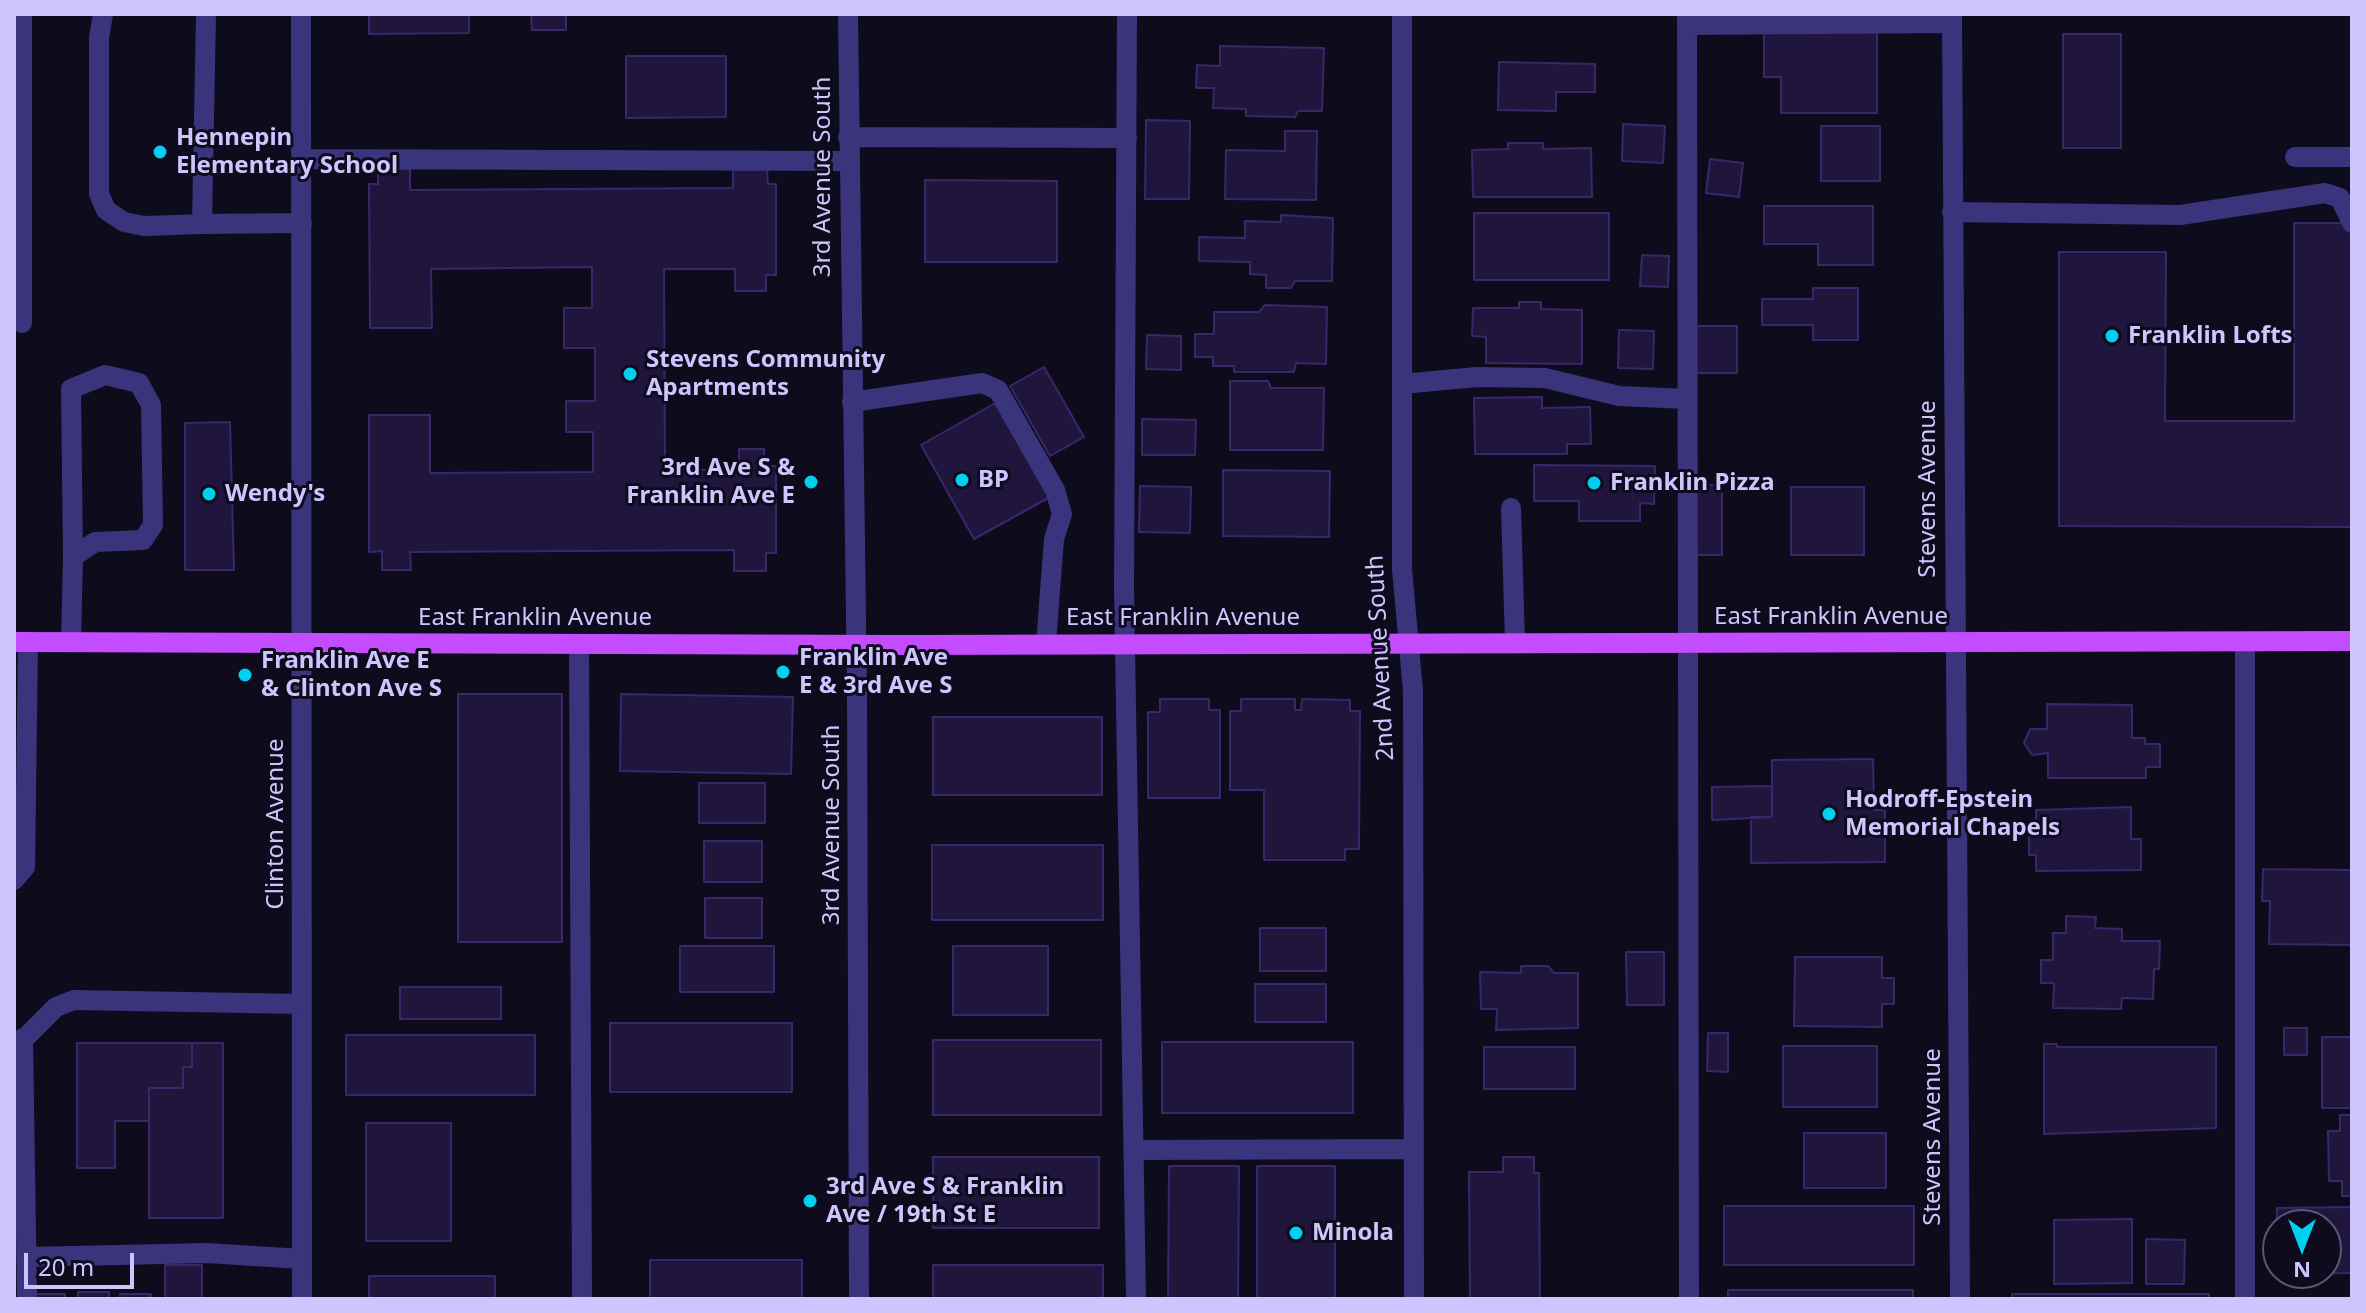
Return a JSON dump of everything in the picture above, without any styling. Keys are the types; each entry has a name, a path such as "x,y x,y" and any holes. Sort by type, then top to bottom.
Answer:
{"main road":[{"name":"East Franklin Avenue","path":"21,642 857,645 2352,641"}],"street":[{"path":"22,14 22,323"},
{"path":"103,14 99,38 99,194 106,210 124,222 144,226 302,223"},
{"path":"202,224 206,14"},
{"name":"Clinton Avenue","path":"301,14 302,1299"},
{"name":"3rd Avenue South","path":"848,14 847,161 857,645 859,1299"},
{"path":"1127,14 1126,644 1136,1299"},
{"name":"2nd Avenue South","path":"1402,14 1402,569 1410,643 1414,1299"},
{"path":"1689,1299 1687,20 1952,18"},
{"name":"Stevens Avenue","path":"1952,18 1960,1299"},
{"path":"848,137 1127,138"},
{"path":"2295,157 2352,157"},
{"path":"302,159 847,161"},
{"path":"1952,212 2180,215 2325,193 2340,198 2352,223"},
{"path":"71,642 73,557 68,437 71,389 105,375 139,383 151,405 153,525 143,540 95,542 73,557"},
{"path":"1402,384 1477,377 1545,378 1619,396 1687,399"},
{"path":"852,402 982,383 998,390 1055,490 1062,514 1054,539 1046,644"},
{"path":"1511,508 1515,643"},
{"path":"14,880 25,867 21,642"},
{"path":"2245,642 2245,1299"},
{"path":"579,644 582,1299"},
{"path":"27,1299 19,1043 56,1007 74,1000 302,1004"},
{"path":"1134,1150 1414,1149"},
{"path":"27,1257 207,1253 302,1259"}],"building":[{"path":"369,14 469,14 469,33 369,34"},
{"path":"531,14 566,14 566,30 532,30"},
{"path":"1764,29 1877,29 1877,113 1781,113 1781,77 1764,77"},
{"path":"2063,34 2121,34 2121,148 2063,148"},
{"path":"1220,46 1324,48 1322,111 1298,111 1295,117 1246,116 1246,109 1213,108 1214,88 1196,88 1197,65 1220,66"},
{"path":"626,56 726,56 726,117 626,118"},
{"path":"1499,62 1595,64 1595,92 1556,92 1556,111 1498,110"},
{"path":"1146,120 1190,121 1189,199 1145,199"},
{"path":"1623,124 1665,126 1663,163 1622,161"},
{"path":"1821,126 1880,126 1880,181 1821,181"},
{"path":"1285,131 1317,131 1316,200 1225,199 1226,150 1285,151"},
{"path":"1508,143 1543,143 1543,149 1591,148 1592,197 1473,197 1472,150 1508,149"},
{"path":"1710,159 1743,163 1739,197 1706,193"},
{"name":"Stevens Community Apartments","path":"378,169 410,169 410,190 733,188 733,170 767,170 768,184 776,184 776,275 766,275 766,291 735,291 735,269 664,269 665,470 739,470 739,449 764,449 764,466 776,466 776,553 766,553 766,571 734,571 734,550 410,552 411,570 382,570 382,551 369,552 369,415 430,415 430,473 593,472 593,432 566,432 566,401 595,401 595,348 564,348 564,308 592,308 592,267 431,269 432,328 370,328 369,184 378,184"},
{"path":"925,180 1057,181 1057,262 925,262"},
{"path":"1764,206 1873,206 1873,265 1818,265 1818,244 1764,244"},
{"path":"1474,213 1609,213 1609,280 1474,280"},
{"path":"1281,215 1333,218 1332,281 1295,281 1291,288 1266,288 1266,275 1250,274 1250,262 1199,261 1199,237 1245,238 1245,221 1281,222"},
{"name":"Franklin Lofts","path":"2294,223 2352,223 2352,527 2059,526 2059,252 2166,252 2165,421 2294,421"},
{"path":"1642,255 1669,256 1668,287 1640,286"},
{"path":"1813,288 1858,288 1858,340 1813,340 1813,325 1762,325 1762,299 1813,299"},
{"path":"1519,302 1541,302 1541,309 1582,310 1582,364 1486,363 1486,337 1472,336 1473,308 1519,308"},
{"path":"1265,305 1327,307 1326,364 1296,363 1294,372 1234,372 1234,366 1213,366 1213,357 1195,357 1195,334 1214,334 1214,312 1259,312"},
{"path":"1693,326 1737,326 1737,373 1693,373"},
{"path":"1619,330 1654,331 1653,369 1618,368"},
{"path":"1147,335 1181,336 1181,370 1146,369"},
{"path":"1044,367 1084,437 1050,456 1010,386"},
{"path":"1230,381 1268,381 1271,388 1324,388 1323,450 1230,450"},
{"path":"1542,397 1542,408 1590,407 1591,444 1567,444 1567,454 1475,454 1474,398"},
{"path":"997,402 1050,497 974,539 921,445"},
{"path":"1142,419 1196,420 1195,455 1142,455"},
{"path":"230,422 234,570 185,570 185,423"},
{"name":"Franklin Pizza","path":"1534,465 1655,466 1654,504 1640,503 1640,521 1579,521 1579,501 1534,501"},
{"path":"1223,470 1330,471 1329,537 1223,536"},
{"path":"1691,485 1722,485 1722,555 1691,555"},
{"path":"1140,486 1191,487 1190,533 1139,532"},
{"path":"1791,487 1864,487 1864,555 1791,555"},
{"path":"458,694 562,694 562,942 458,942"},
{"path":"621,694 793,697 791,774 620,771"},
{"path":"1160,699 1209,699 1209,710 1220,710 1220,798 1148,798 1148,712 1160,712"},
{"path":"1241,699 1295,699 1295,710 1301,710 1302,699 1350,700 1350,711 1360,711 1359,849 1345,849 1345,860 1264,860 1264,790 1230,790 1230,711 1241,711"},
{"path":"2047,704 2132,705 2132,738 2145,738 2145,744 2160,744 2160,767 2146,767 2146,778 2048,778 2048,753 2032,755 2024,743 2030,729 2047,729"},
{"path":"933,717 1102,717 1102,795 933,795"},
{"name":"Hodroff-Epstein Memorial Chapels","path":"1873,759 1874,810 1885,810 1885,862 1751,863 1751,817 1772,817 1772,760"},
{"path":"699,783 765,783 765,823 699,823"},
{"path":"1772,786 1772,817 1712,820 1712,787"},
{"path":"2131,807 2131,839 2141,839 2141,870 2036,871 2036,855 2029,855 2029,829 2036,829 2036,810"},
{"path":"704,841 762,841 762,882 704,882"},
{"path":"932,845 1103,845 1103,920 932,920"},
{"path":"2263,869 2352,870 2352,945 2269,944 2270,901 2262,901"},
{"path":"705,898 762,898 762,938 705,938"},
{"path":"2066,916 2096,917 2095,928 2122,929 2122,941 2160,941 2159,969 2154,969 2153,999 2122,998 2121,1009 2053,1008 2054,983 2041,983 2041,960 2053,960 2053,933 2066,933"},
{"path":"1260,928 1326,928 1326,971 1260,971"},
{"path":"680,946 774,946 774,992 680,992"},
{"path":"953,946 1048,946 1048,1015 953,1015"},
{"path":"1626,952 1664,952 1664,1005 1627,1005"},
{"path":"1795,957 1882,957 1882,978 1894,978 1894,1004 1882,1004 1882,1027 1794,1026"},
{"path":"1521,966 1548,966 1554,973 1578,973 1578,1028 1496,1030 1497,1009 1481,1009 1480,972 1521,973"},
{"path":"1255,984 1326,984 1326,1022 1255,1022"},
{"path":"400,987 501,987 501,1019 400,1019"},
{"path":"610,1023 792,1023 792,1092 610,1092"},
{"path":"2284,1028 2307,1028 2307,1055 2284,1055"},
{"path":"1708,1033 1728,1033 1728,1072 1707,1071"},
{"path":"346,1035 535,1035 535,1095 346,1095"},
{"path":"2322,1037 2352,1037 2352,1108 2322,1108"},
{"path":"933,1040 1101,1040 1101,1115 933,1115"},
{"path":"1162,1042 1353,1042 1353,1113 1162,1113"},
{"path":"77,1043 192,1043 192,1067 183,1067 183,1088 149,1088 149,1121 115,1121 115,1168 77,1168"},
{"path":"192,1043 223,1043 223,1218 149,1218 149,1088 183,1088 183,1067 192,1067"},
{"path":"2044,1044 2057,1044 2057,1047 2216,1047 2216,1128 2044,1134"},
{"path":"1783,1046 1877,1046 1877,1107 1783,1107"},
{"path":"1484,1047 1575,1047 1575,1089 1484,1089"},
{"path":"2340,1115 2352,1115 2352,1196 2342,1196 2342,1181 2329,1181 2328,1131 2340,1131"},
{"path":"366,1123 451,1123 451,1241 366,1241"},
{"path":"1804,1133 1886,1133 1886,1188 1804,1188"},
{"path":"933,1157 1099,1157 1099,1228 933,1228"},
{"path":"1503,1157 1534,1157 1534,1173 1539,1173 1540,1299 1470,1299 1469,1172 1503,1172"},
{"path":"1169,1166 1239,1166 1238,1299 1168,1299"},
{"name":"Minola","path":"1257,1166 1335,1166 1335,1299 1257,1299"},
{"path":"1724,1206 1914,1206 1914,1265 1724,1265"},
{"path":"2352,1207 2352,1273 2342,1273 2342,1209 2277,1209"},
{"path":"2132,1219 2132,1283 2054,1284 2054,1220"},
{"path":"2146,1239 2185,1240 2184,1284 2146,1284"},
{"path":"650,1260 802,1260 802,1299 650,1299"},
{"path":"165,1265 202,1265 202,1299 165,1299"},
{"path":"933,1265 1103,1265 1103,1299 933,1299"},
{"path":"369,1276 495,1276 495,1299 369,1299"},
{"path":"1728,1290 1913,1290 1913,1299 1728,1299"},
{"path":"78,1292 109,1292 109,1299 78,1299"},
{"path":"34,1294 65,1294 65,1299 34,1299"},
{"path":"120,1294 151,1294 151,1299 120,1299"},
{"path":"2012,1294 2209,1294 2209,1299 2012,1299"}],"place":[{"name":"Hennepin Elementary School","path":"160,152"},
{"name":"Franklin Lofts","path":"2112,336"},
{"name":"Stevens Community Apartments","path":"630,374"},
{"name":"BP","path":"962,480"},
{"name":"3rd Ave S & Franklin Ave E","path":"811,482"},
{"name":"Franklin Pizza","path":"1594,483"},
{"name":"Wendy's","path":"209,494"},
{"name":"Franklin Ave E & 3rd Ave S","path":"783,672"},
{"name":"Franklin Ave E & Clinton Ave S","path":"245,675"},
{"name":"Hodroff-Epstein Memorial Chapels","path":"1829,814"},
{"name":"3rd Ave S & Franklin Ave / 19th St E","path":"810,1201"},
{"name":"Minola","path":"1296,1233"}]}
